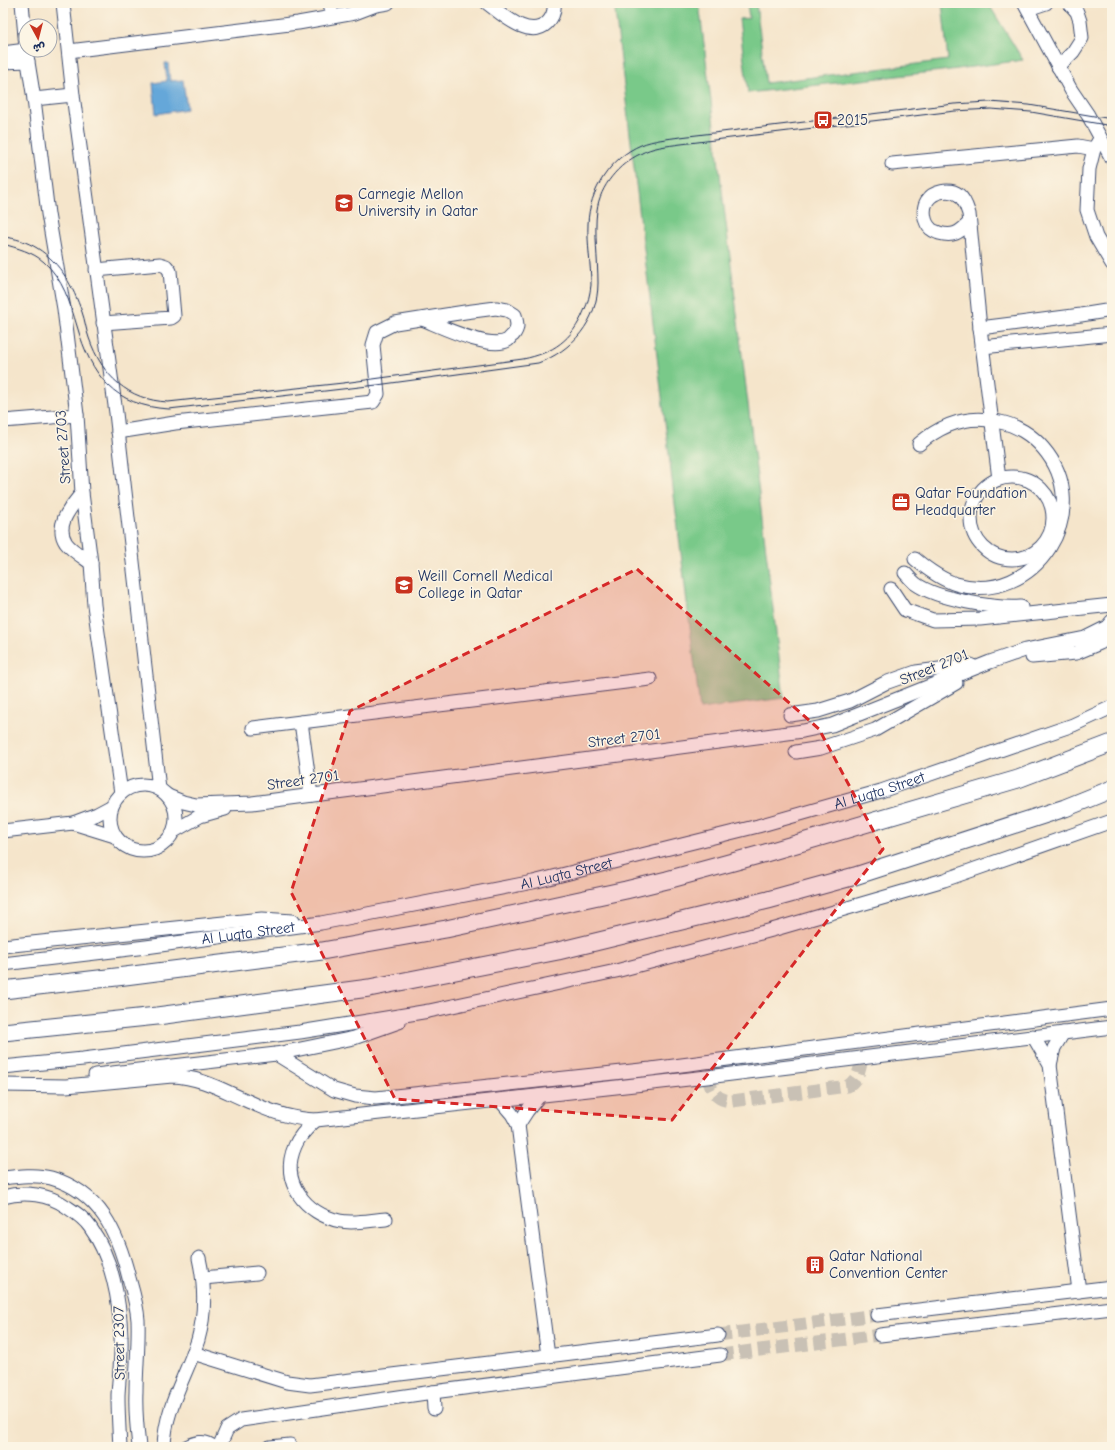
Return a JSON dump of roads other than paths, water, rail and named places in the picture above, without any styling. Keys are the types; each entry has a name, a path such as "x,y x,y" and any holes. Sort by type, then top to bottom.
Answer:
{"main road":[{"name":"Al Luqta Street","path":"3,990 322,951 461,926 612,893 667,880 762,854 1018,779 1112,743"},
{"path":"3,1032 157,1016 369,988 558,952 768,900 855,876 1065,808 1112,789"}],"street":[{"path":"22,3 23,18"},
{"path":"63,3 164,792 173,804 176,813 174,831 168,840 161,846 151,850 141,851 131,849 122,843 115,836 111,826 110,816 112,806 121,793 139,785 149,786 164,792"},
{"path":"69,50 298,23 355,13 376,5 388,3"},
{"path":"487,3 525,29 535,29 545,25 552,17 555,8 554,3"},
{"path":"1046,3 1026,6 1058,67 1092,123 1097,144 1112,159"},
{"path":"1058,67 1073,52 1082,38 1079,16 1069,3"},
{"path":"3,53 18,54"},
{"path":"3,62 18,57"},
{"name":"Street 2703","path":"28,58 48,214 64,309 77,414 82,493 91,563 95,614 121,793"},
{"path":"34,99 74,95"},
{"path":"892,164 1097,144"},
{"path":"1097,144 1089,168 1087,210 1096,237 1112,264"},
{"path":"969,223 982,347 1000,479"},
{"path":"96,270 160,264 166,266 170,271 174,316 171,318 104,323"},
{"path":"118,432 175,423 373,402 378,394 373,345 377,332 395,323 496,308 507,310 515,315 518,324 516,332 508,340 492,343 473,339 422,319"},
{"path":"980,328 1112,310"},
{"path":"1081,315 1084,337"},
{"path":"982,347 1112,334"},
{"path":"3,421 77,414"},
{"path":"914,559 933,574 957,584 970,586 995,585 1020,576 1030,569 1048,551 1062,515 1063,502 1059,476 1051,459 1038,443 1028,435 1005,423 992,420 965,420 940,428 919,444"},
{"path":"1019,477 1028,480 1037,485 1044,492 1051,504 1055,530 1043,546 1027,557 1008,559 995,555 983,548 977,541 971,523 972,505 980,491 986,486 1000,479 1019,477"},
{"path":"82,493 65,517 62,525 62,532 66,544 91,563"},
{"path":"905,573 916,584 941,595 960,601 1010,608 1112,598"},
{"path":"891,589 905,610 933,620 980,619 1112,605"},
{"name":"Street 2701","path":"164,792 183,802 196,805 252,803 618,754 740,740 832,725 990,662 1025,650 1085,638 1107,627 1112,621"},
{"name":"Street 2701","path":"990,662 1026,657 1076,653 1100,643 1112,635"},
{"path":"790,715 818,711 850,701 885,683 916,672 990,662"},
{"path":"796,752 821,748 875,730 990,662"},
{"path":"253,728 650,679"},
{"name":"Al Luqta Street","path":"3,964 146,947 321,923 533,882 766,823 881,791 1073,725 1112,707"},
{"path":"301,722 311,795"},
{"name":"Street 2701","path":"174,831 200,816 252,803"},
{"path":"3,830 73,823 97,814 112,806"},
{"path":"3,1067 83,1059 300,1032 429,1011 616,971 772,930 944,880 1112,821"},
{"path":"73,823 115,836"},
{"path":"3,946 262,919 321,923"},
{"path":"276,1054 334,1090 355,1096 376,1098 651,1069 1112,1009"},
{"path":"3,1085 66,1086 276,1054 354,1038 429,1011"},
{"path":"3,1082 171,1071 218,1086 250,1103 281,1114 304,1120 316,1120 539,1096 1112,1027"},
{"path":"1063,1033 1054,1048 1050,1065 1080,1291"},
{"path":"1033,1036 1050,1065"},
{"path":"518,1125 539,1096"},
{"path":"500,1100 512,1114 518,1125 548,1356"},
{"path":"316,1120 298,1139 292,1154 290,1162 291,1179 297,1192 308,1207 324,1217 333,1220 351,1222 386,1219"},
{"name":"Street 2307","path":"3,1178 28,1176 51,1178 75,1189 96,1205 108,1220 126,1264 135,1298 138,1320 136,1418 139,1447"},
{"name":"Street 2307","path":"3,1197 12,1194 30,1194 47,1197 64,1204 80,1215 90,1226 107,1259 117,1299 121,1338 118,1397 120,1447"},
{"path":"164,1447 168,1415 193,1353 202,1324 204,1294 203,1278 199,1258"},
{"path":"203,1278 257,1273"},
{"path":"877,1315 1112,1287"},
{"path":"880,1335 1112,1308"},
{"path":"193,1353 287,1382 310,1385 718,1335"},
{"path":"219,1447 227,1429 241,1420 433,1392 720,1355"},
{"path":"433,1392 434,1409"},
{"path":"186,1447 200,1442 205,1442 213,1447"},
{"path":"270,1447 290,1445"}],"water":[{"path":"165,63 168,63 170,81 183,80 187,109 156,114 153,83 167,81"}],"tunnel":[{"path":"707,1077 711,1087 718,1097 732,1101 848,1086 857,1076 862,1057"},
{"path":"718,1335 877,1315"},
{"path":"720,1355 880,1335"}],"tram line":[{"path":"3,237 17,239 37,248 59,268 70,285 78,303 94,352 101,364 118,384 141,396 168,402 343,383 523,359 552,349 560,344 574,330 589,298 591,285 588,224 589,212 597,188 603,177 620,158 646,143 680,137 954,104 989,102 1029,105 1112,119"},
{"path":"3,244 35,256 51,269 65,292 83,344 90,359 98,373 108,385 119,394 133,402 150,407 169,409 377,385 538,363 550,358 562,351 581,333 593,310 597,297 598,283 596,219 599,201 606,184 618,170 632,158 650,150 681,144 955,111 991,109 1031,112 1112,126"}],"place":[{"name":"2015","path":"823,120"},
{"name":"Carnegie Mellon University in Qatar","path":"344,203"},
{"name":"Qatar Foundation Headquarter","path":"901,502"},
{"name":"Weill Cornell Medical College in Qatar","path":"404,585"},
{"name":"Qatar National Convention Center","path":"815,1265"}]}
